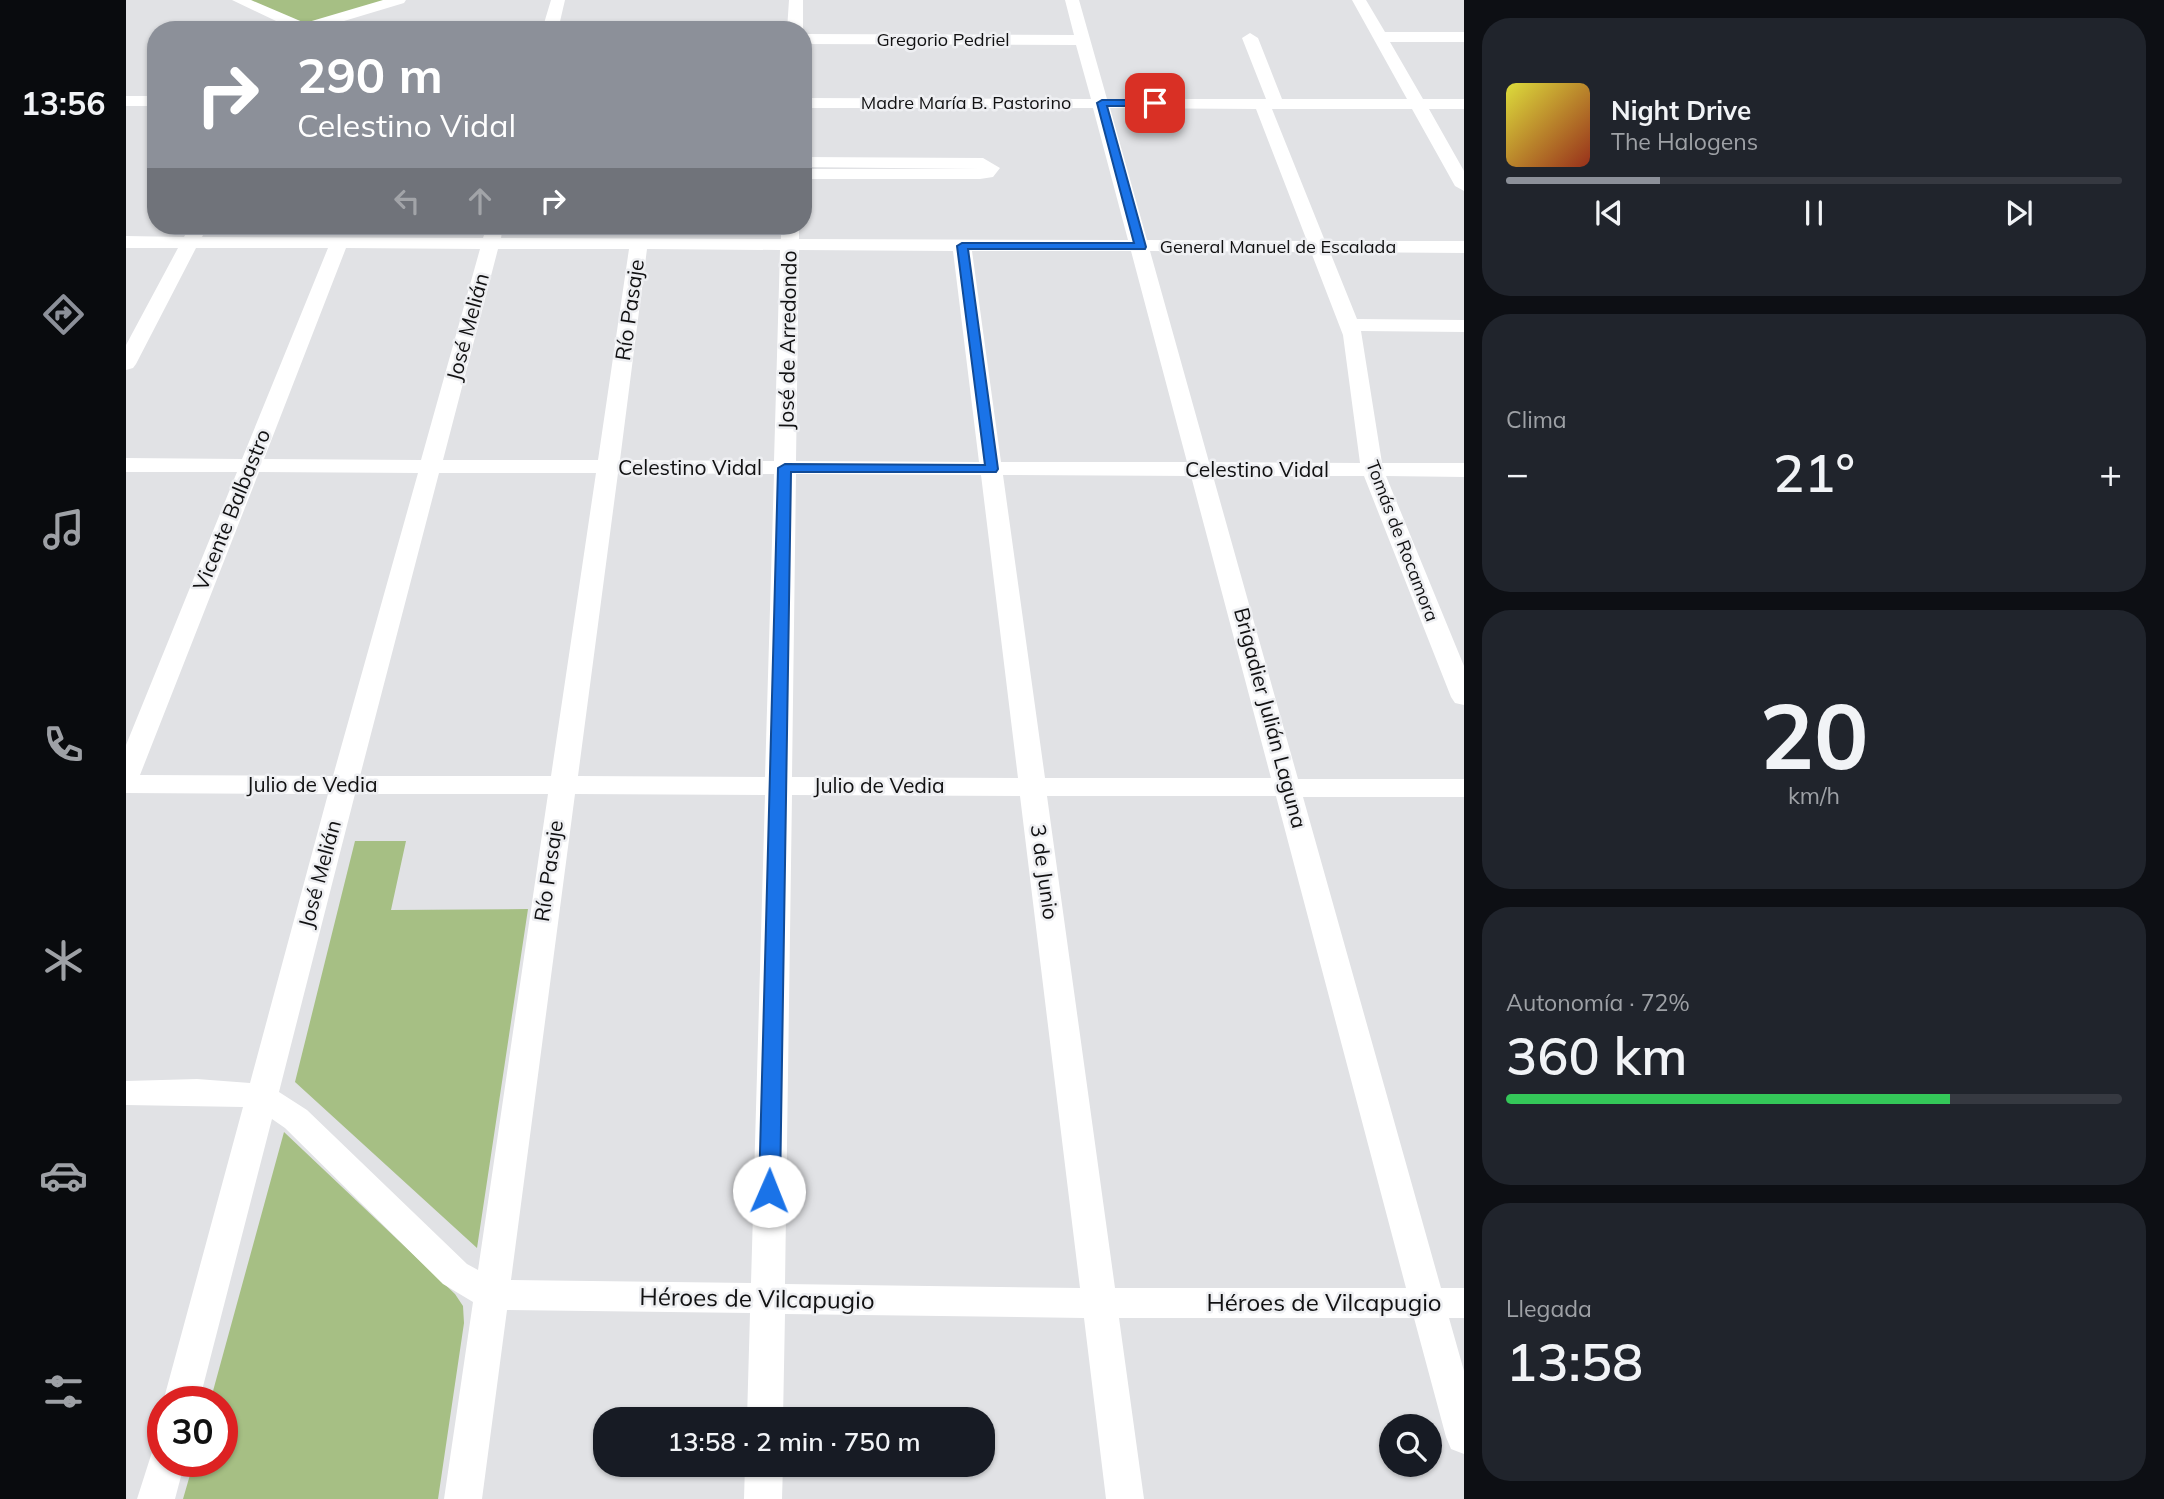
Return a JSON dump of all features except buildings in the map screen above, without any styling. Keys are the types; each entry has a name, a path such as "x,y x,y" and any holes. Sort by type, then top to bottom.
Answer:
{"street":[{"path":"239,0 285,21"},
{"path":"329,21 399,0"},
{"path":"552,21 558,0"},
{"path":"795,21 796,0"},
{"name":"Brigadier Julián Laguna","path":"1072,0 1289,787 1464,1437"},
{"path":"1359,0 1461,176"},
{"path":"1380,37 1464,37"},
{"name":"Tomás de Rocamora","path":"1250,38 1269,104 1317,246 1350,325 1372,469 1464,697"},
{"name":"Gregorio Pedriel","path":"812,39 1083,40"},
{"path":"126,101 147,101"},
{"name":"Madre María B. Pastorino","path":"812,103 1464,104"},
{"path":"812,162 983,163 991,168 987,173 980,174 812,174"},
{"name":"General Manuel de Escalada","path":"126,242 186,235"},
{"path":"126,364 194,235"},
{"name":"General Manuel de Escalada","path":"211,235 339,243 493,235 639,244 790,235 962,246 1464,247"},
{"name":"José Melián","path":"185,1386 493,235"},
{"name":"José de Arredondo","path":"765,1407 790,235"},
{"name":"Vicente Balbastro","path":"126,778 339,243"},
{"name":"Río Pasaje","path":"463,1499 561,785 639,244"},
{"name":"3 de Junio","path":"962,246 1125,1499"},
{"path":"1350,325 1464,326"},
{"name":"Celestino Vidal","path":"126,465 1464,470"},
{"name":"Julio de Vedia","path":"126,784 1464,788"},
{"name":"Héroes de Vilcapugio","path":"126,1093 238,1094 261,1098 296,1119 455,1274 491,1295 1101,1303 1464,1303"},
{"path":"156,1499 162,1477"},
{"path":"764,1477 764,1499"}],"green space":[{"path":"239,0 395,0 327,21 288,21"},
{"path":"355,841 406,841 391,910 528,909 477,1248 295,1082"},
{"path":"284,1132 455,1294 463,1306 464,1323 438,1499 183,1499 189,1477 238,1477 238,1386 214,1386"}],"route":[{"path":"769,1191 785,468 992,469 962,246 1141,247 1102,103 1155,103"}]}
